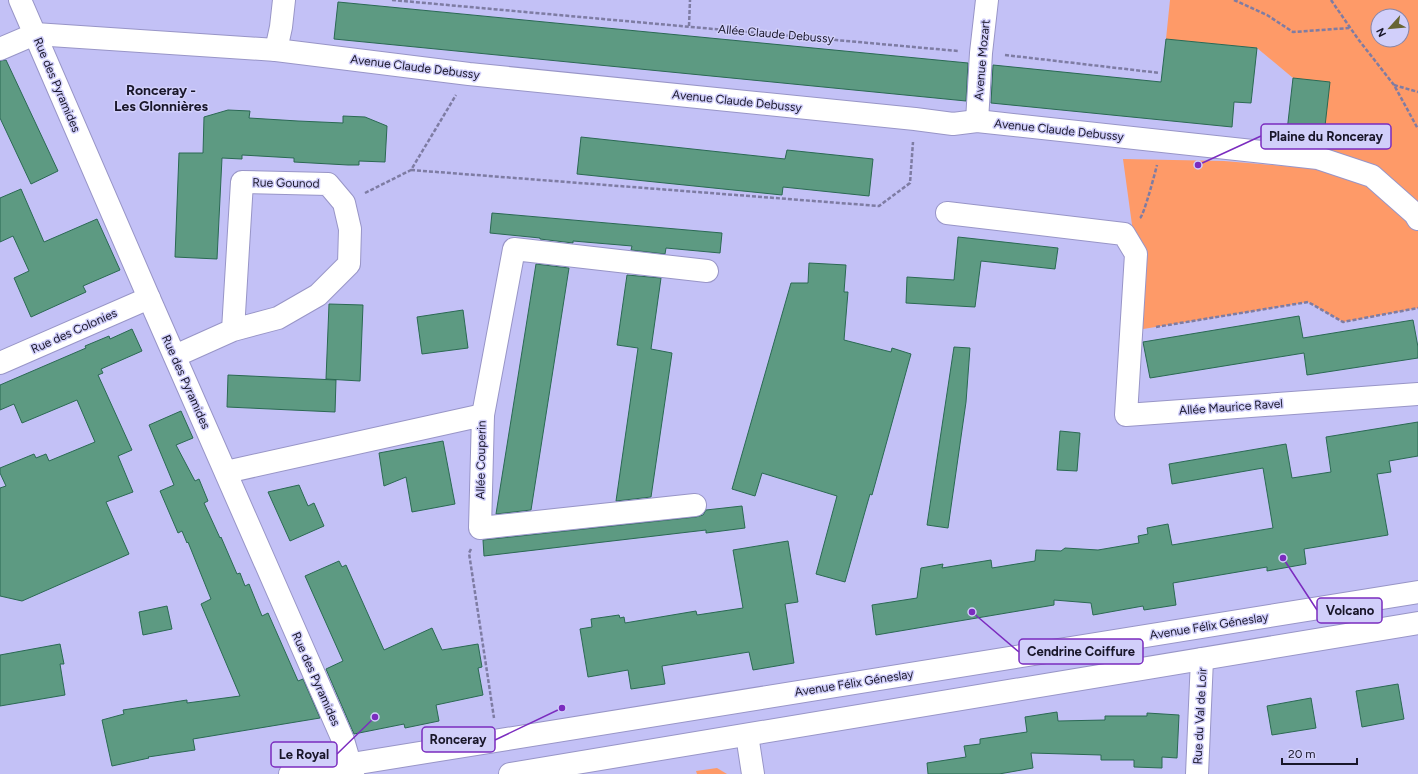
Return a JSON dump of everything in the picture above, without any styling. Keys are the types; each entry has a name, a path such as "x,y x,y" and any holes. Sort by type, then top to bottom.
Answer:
{"street":[{"name":"Rue des Pyramides","path":"20,0 345,745 351,769"},
{"path":"276,50 281,27 284,0"},
{"name":"Avenue Mozart","path":"977,121 981,53 987,0"},
{"path":"0,49 35,34"},
{"name":"Avenue Claude Debussy","path":"35,34 276,50 469,74 953,124 977,121 1318,158 1372,176 1418,219"},
{"name":"Rue Gounod","path":"175,356 233,330 278,318 318,295 349,264 350,229 344,203 328,184 242,182 233,330"},
{"path":"947,213 1124,234"},
{"name":"Allée Maurice Ravel","path":"1124,234 1136,254 1126,415 1418,394"},
{"path":"482,415 514,249 707,271"},
{"name":"Rue des Colonies","path":"0,363 149,298"},
{"name":"Allée Couperin","path":"226,472 482,415 480,528"},
{"path":"480,528 695,505"},
{"name":"Avenue Félix Géneslay","path":"290,774 351,769 497,740 1418,592"},
{"path":"510,774 1418,623"},
{"name":"Rue du Val de Loir","path":"1197,774 1202,659"},
{"path":"746,735 753,774"}],"path":[{"name":"Allée Claude Debussy","path":"392,0 981,53 1160,73"},
{"path":"689,26 690,0"},
{"path":"1234,0 1267,15 1293,32 1350,28"},
{"path":"1331,0 1350,28 1394,85 1418,129"},
{"path":"411,170 469,74"},
{"path":"1394,85 1418,92"},
{"path":"344,203 411,170 879,206 910,183 915,119"},
{"path":"1124,234 1143,216 1147,198 1165,142"},
{"path":"1131,331 1308,302 1343,322 1418,308"},
{"path":"480,528 470,553 497,740"}],"shaded area":[{"path":"1170,0 1418,0 1418,308 1343,322 1308,302 1131,331 1136,254 1123,159 1224,161 1319,169 1329,82 1293,78 1257,48 1166,39"},
{"path":"717,768 727,774 697,774 696,771"}],"building":[{"path":"338,2 968,63 966,101 334,39"},
{"path":"1166,39 1257,48 1251,103 1234,102 1232,127 991,103 993,65 1161,82"},
{"path":"6,60 58,171 31,184 0,118 0,61"},
{"path":"1293,78 1330,82 1324,135 1287,131"},
{"path":"228,110 250,111 249,118 298,121 343,123 343,116 365,117 387,126 385,162 359,161 359,165 348,165 294,162 294,158 242,155 242,159 222,158 217,259 175,257 179,153 203,153 204,117"},
{"path":"581,137 785,159 787,150 873,159 869,196 783,187 782,195 577,174"},
{"path":"21,189 44,242 97,219 120,270 83,286 86,292 31,317 14,278 29,271 13,236 0,242 0,198"},
{"path":"492,213 722,233 720,253 666,248 665,254 631,250 632,246 573,241 573,243 490,233"},
{"path":"958,237 1058,248 1055,269 981,261 975,307 906,303 907,277 954,280"},
{"path":"809,263 846,265 844,292 848,292 844,340 891,352 892,348 911,354 872,495 870,494 845,582 816,574 837,496 762,473 755,496 732,489 791,283 808,283"},
{"path":"536,264 569,268 531,510 496,514"},
{"path":"627,275 661,278 651,349 672,353 651,497 616,501 638,348 617,345"},
{"path":"329,304 363,305 360,381 326,379"},
{"path":"463,310 468,348 422,354 417,317"},
{"path":"1299,316 1303,338 1413,320 1418,347 1418,358 1307,375 1304,353 1150,378 1143,342"},
{"path":"132,329 142,351 101,369 103,373 98,375 132,450 118,456 133,492 106,502 129,554 22,601 0,596 0,488 6,486 0,473 0,468 34,454 36,458 46,454 49,461 95,442 77,400 22,423 14,404 0,410 0,385 86,348 85,346 109,336 110,339"},
{"path":"954,347 970,348 966,402 948,528 927,525"},
{"path":"228,375 336,380 335,412 227,407"},
{"path":"181,411 193,438 176,445 195,481 199,479 208,501 204,503 237,574 240,573 245,586 249,584 262,616 268,613 298,681 303,679 320,718 193,739 195,750 148,757 149,758 112,766 102,720 124,714 123,710 187,700 187,703 240,696 201,604 211,599 188,542 187,543 182,531 178,533 160,491 174,485 149,425"},
{"path":"1418,422 1418,456 1389,461 1391,472 1377,474 1388,535 1304,549 1306,564 1267,571 1267,567 1173,583 1176,605 1144,610 1143,606 1093,615 1091,603 1054,600 1054,605 876,635 872,605 917,598 921,568 943,564 942,568 991,560 992,568 1035,561 1036,550 1061,551 1065,548 1098,550 1139,543 1138,536 1148,534 1147,528 1168,524 1172,545 1273,528 1263,468 1172,484 1169,464 1286,444 1292,478 1331,472 1326,437"},
{"path":"1060,431 1080,433 1077,471 1057,470"},
{"path":"443,441 455,504 412,512 406,477 384,486 379,453"},
{"path":"299,485 308,506 314,503 324,526 290,541 268,492"},
{"path":"742,506 745,528 706,533 706,530 484,556 483,540 696,517 703,515 706,510"},
{"path":"788,541 798,602 785,604 794,663 753,670 749,652 662,666 665,684 631,689 628,670 588,677 580,629 592,627 591,619 619,615 620,618 624,617 625,623 696,611 697,615 743,608 733,550"},
{"path":"339,561 342,567 346,565 384,650 432,628 442,650 478,644 482,667 478,668 483,695 436,705 439,721 405,728 404,724 354,734 326,669 343,661 305,576"},
{"path":"167,606 172,629 143,635 139,612"},
{"path":"60,644 64,664 60,664 65,695 0,706 0,655"},
{"path":"1398,684 1404,719 1362,727 1356,691"},
{"path":"1311,698 1316,728 1272,735 1267,706"},
{"path":"1057,712 1058,721 1105,720 1105,716 1147,716 1147,713 1179,715 1177,758 1162,757 1162,768 1134,767 1134,760 1101,760 1101,755 1031,753 1033,768 999,774 928,774 927,763 966,757 964,746 980,744 980,739 1027,732 1025,717"}],"place":[{"name":"Plaine du Ronceray","path":"1198,165"},
{"name":"Volcano","path":"1283,558"},
{"name":"Cendrine Coiffure","path":"972,612"},
{"name":"Ronceray","path":"562,708"},
{"name":"Le Royal","path":"375,717"}],"district":[{"name":"Ronceray - Les Glonnières","path":"161,98"}]}
